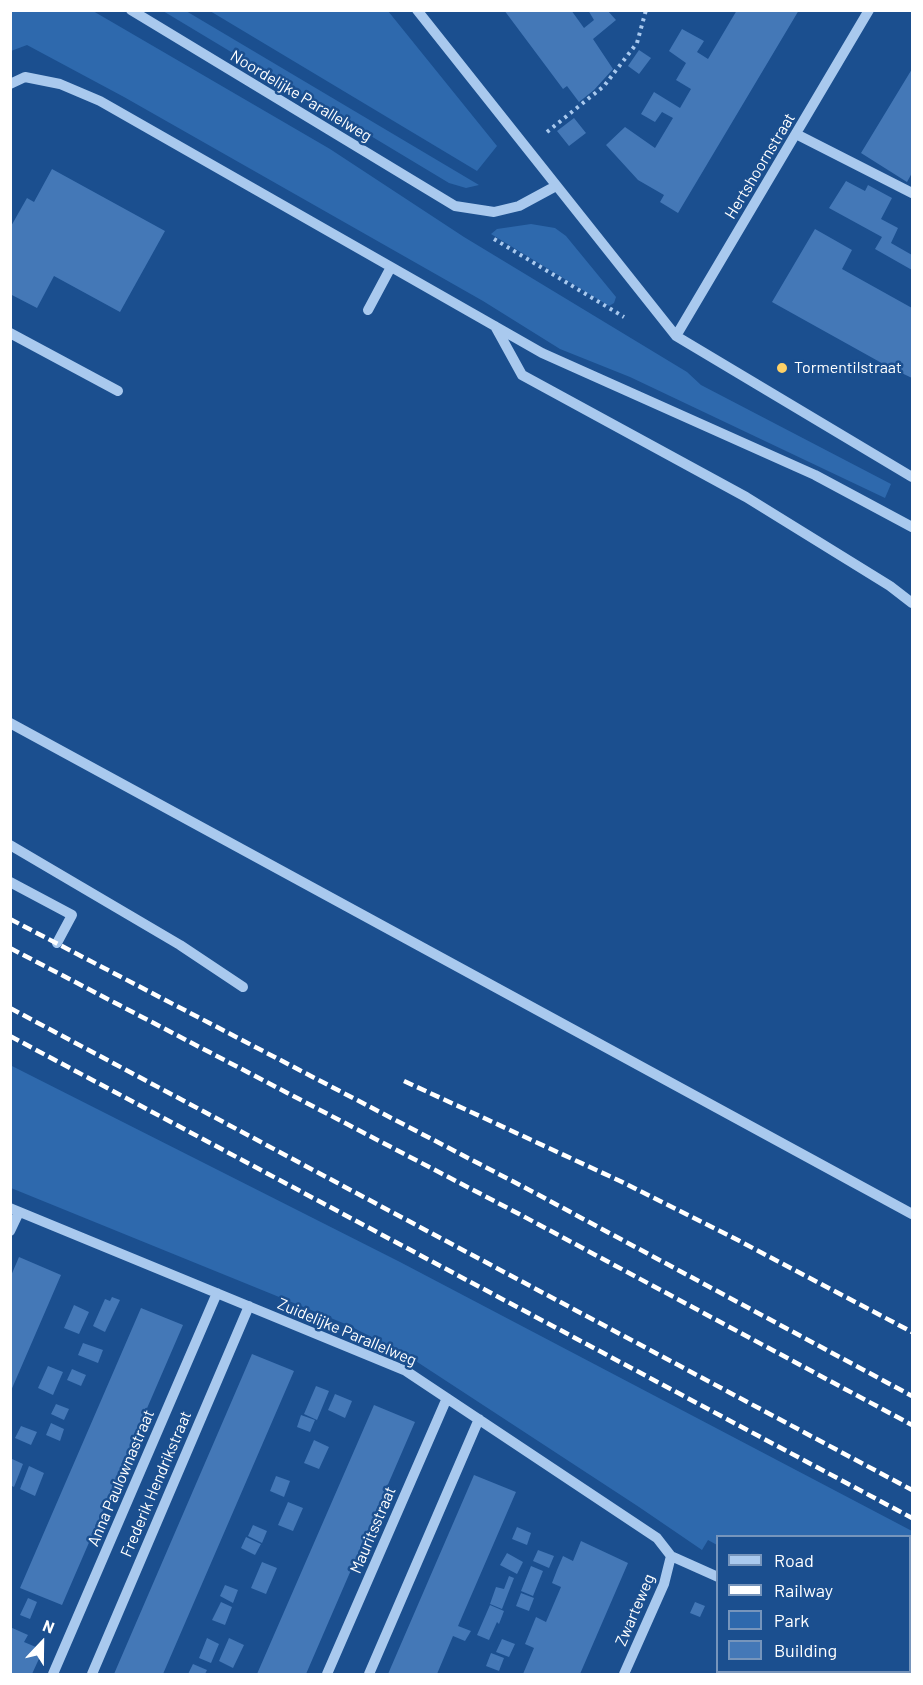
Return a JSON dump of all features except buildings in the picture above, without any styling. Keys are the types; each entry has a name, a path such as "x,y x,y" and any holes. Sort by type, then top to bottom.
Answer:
{"street":[{"name":"Noordelijke Parallelweg","path":"131,10 455,206 494,212 519,206 556,186"},
{"path":"417,10 676,336 912,477"},
{"name":"Hertshoornstraat","path":"676,336 870,10"},
{"path":"10,84 25,77 60,84 100,101 542,353 815,474 912,527"},
{"path":"796,134 912,193"},
{"path":"368,310 391,267"},
{"path":"495,326 522,375 746,497 890,586 912,603"},
{"path":"10,333 118,391"},
{"path":"10,723 912,1214"},
{"path":"10,845 180,945 243,987"},
{"path":"10,882 72,915 57,943"},
{"path":"10,1231 15,1210"},
{"name":"Zuidelijke Parallelweg","path":"15,1210 406,1371 657,1538 671,1556"},
{"name":"Anna Paulownastraat","path":"52,1674 217,1293"},
{"name":"Frederik Hendrikstraat","path":"92,1674 249,1306"},
{"name":"Mauritsstraat","path":"327,1674 447,1398"},
{"path":"369,1674 479,1419"},
{"path":"671,1556 716,1577"},
{"name":"Zwarteweg","path":"624,1674 664,1584 671,1556"}],"path":[{"path":"526,149 604,86 637,43 646,10"},
{"path":"455,206 479,230 625,318"}],"green space":[{"path":"10,11 93,11 330,149 464,237 687,372 701,385 891,484 885,498 630,377 560,349 483,301 124,97 27,45 11,51"},
{"path":"163,11 186,11 479,185 466,188 449,183"},
{"path":"210,11 388,11 497,146 477,171"},
{"path":"531,224 555,228 566,236 616,297 614,303 609,306 491,234 497,229"},
{"path":"10,1065 400,1262 912,1531 912,1649 911,1535 716,1535 716,1544 708,1540 702,1550 405,1354 348,1325 11,1188"}],"railway":[{"path":"10,919 537,1194 912,1396"},
{"path":"10,948 521,1215 912,1425"},
{"path":"10,1008 912,1490"},
{"path":"10,1036 912,1518"},
{"path":"404,1081 620,1181 912,1332"}],"place":[{"name":"Tormentilstraat","path":"782,368"}]}
